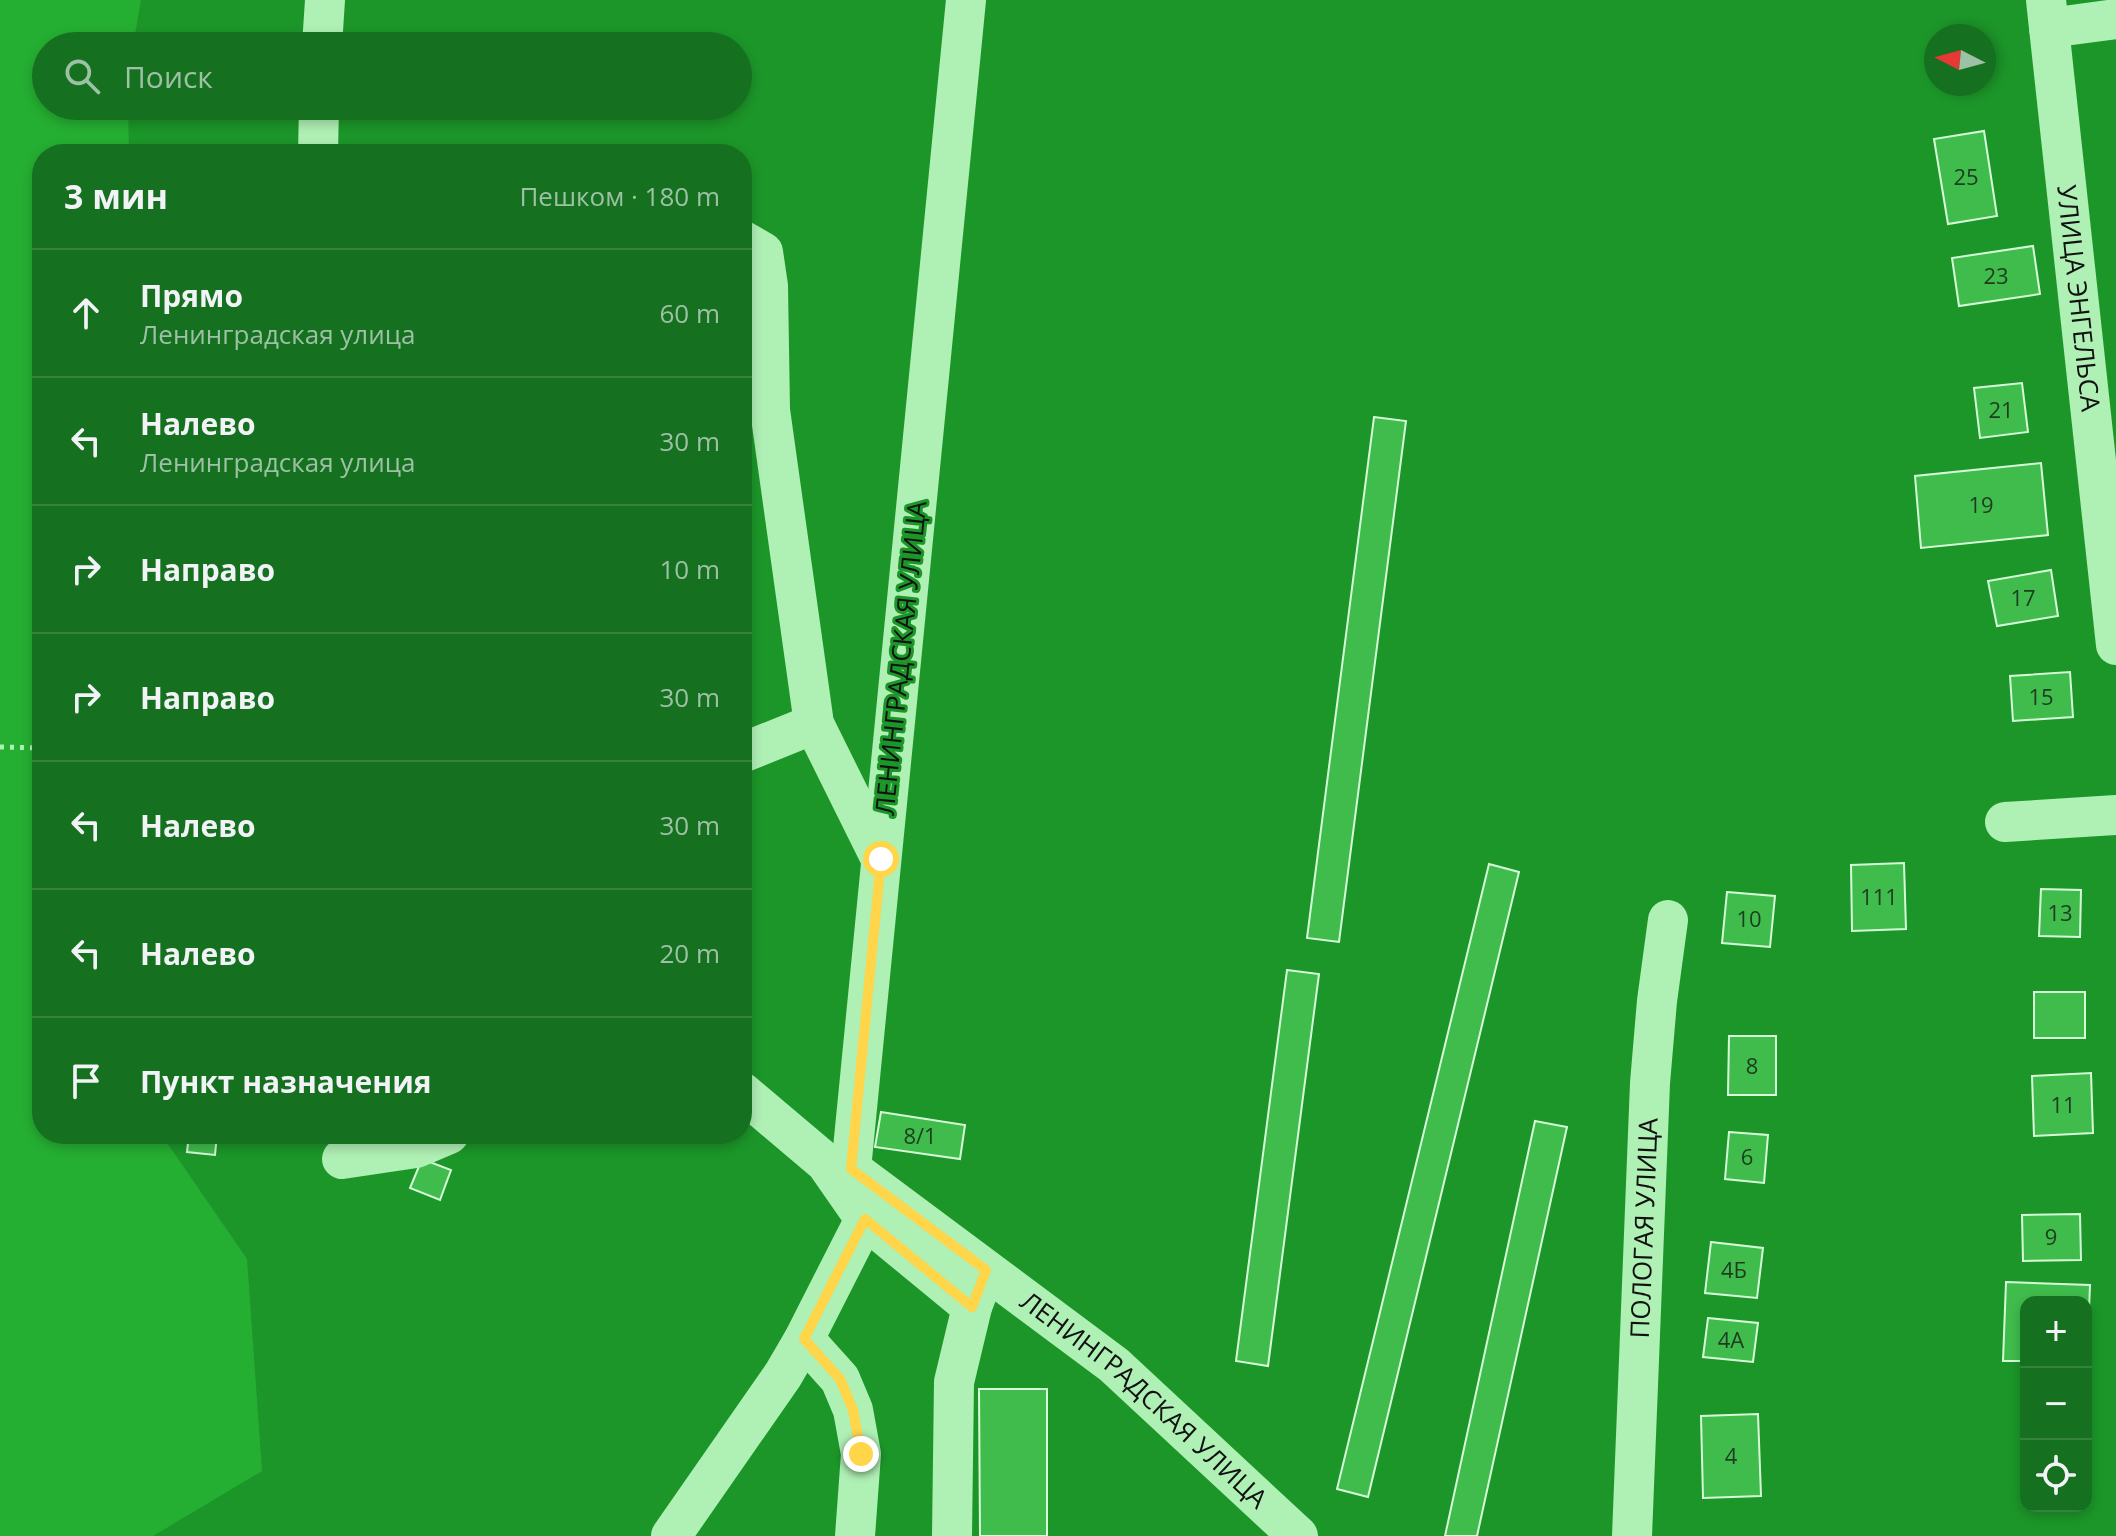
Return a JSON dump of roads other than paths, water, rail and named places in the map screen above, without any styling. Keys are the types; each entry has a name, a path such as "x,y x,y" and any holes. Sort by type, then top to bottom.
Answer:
{"street":[{"path":"323,32 325,0"},
{"name":"ЛЕНИНГРАДСКАЯ УЛИЦА","path":"966,0 851,1169 1114,1365 1297,1536"},
{"path":"2048,14 2116,19"},
{"name":"УЛИЦА ЭНГЕЛЬСА","path":"2048,14 2116,645"},
{"path":"318,144 319,120"},
{"path":"752,246 763,252 768,286 770,410 814,724 881,859"},
{"path":"752,749 814,724"},
{"path":"2005,822 2116,815"},
{"name":"ПОЛОГАЯ УЛИЦА","path":"1632,1536 1650,1083 1668,920"},
{"path":"752,1100 826,1163 865,1219 972,1307"},
{"path":"342,1159 425,1144"},
{"path":"671,1536 783,1375 865,1219"},
{"path":"952,1536 954,1382 972,1307 986,1270"},
{"path":"804,1339 840,1379 853,1410 861,1454 855,1536"}]}
